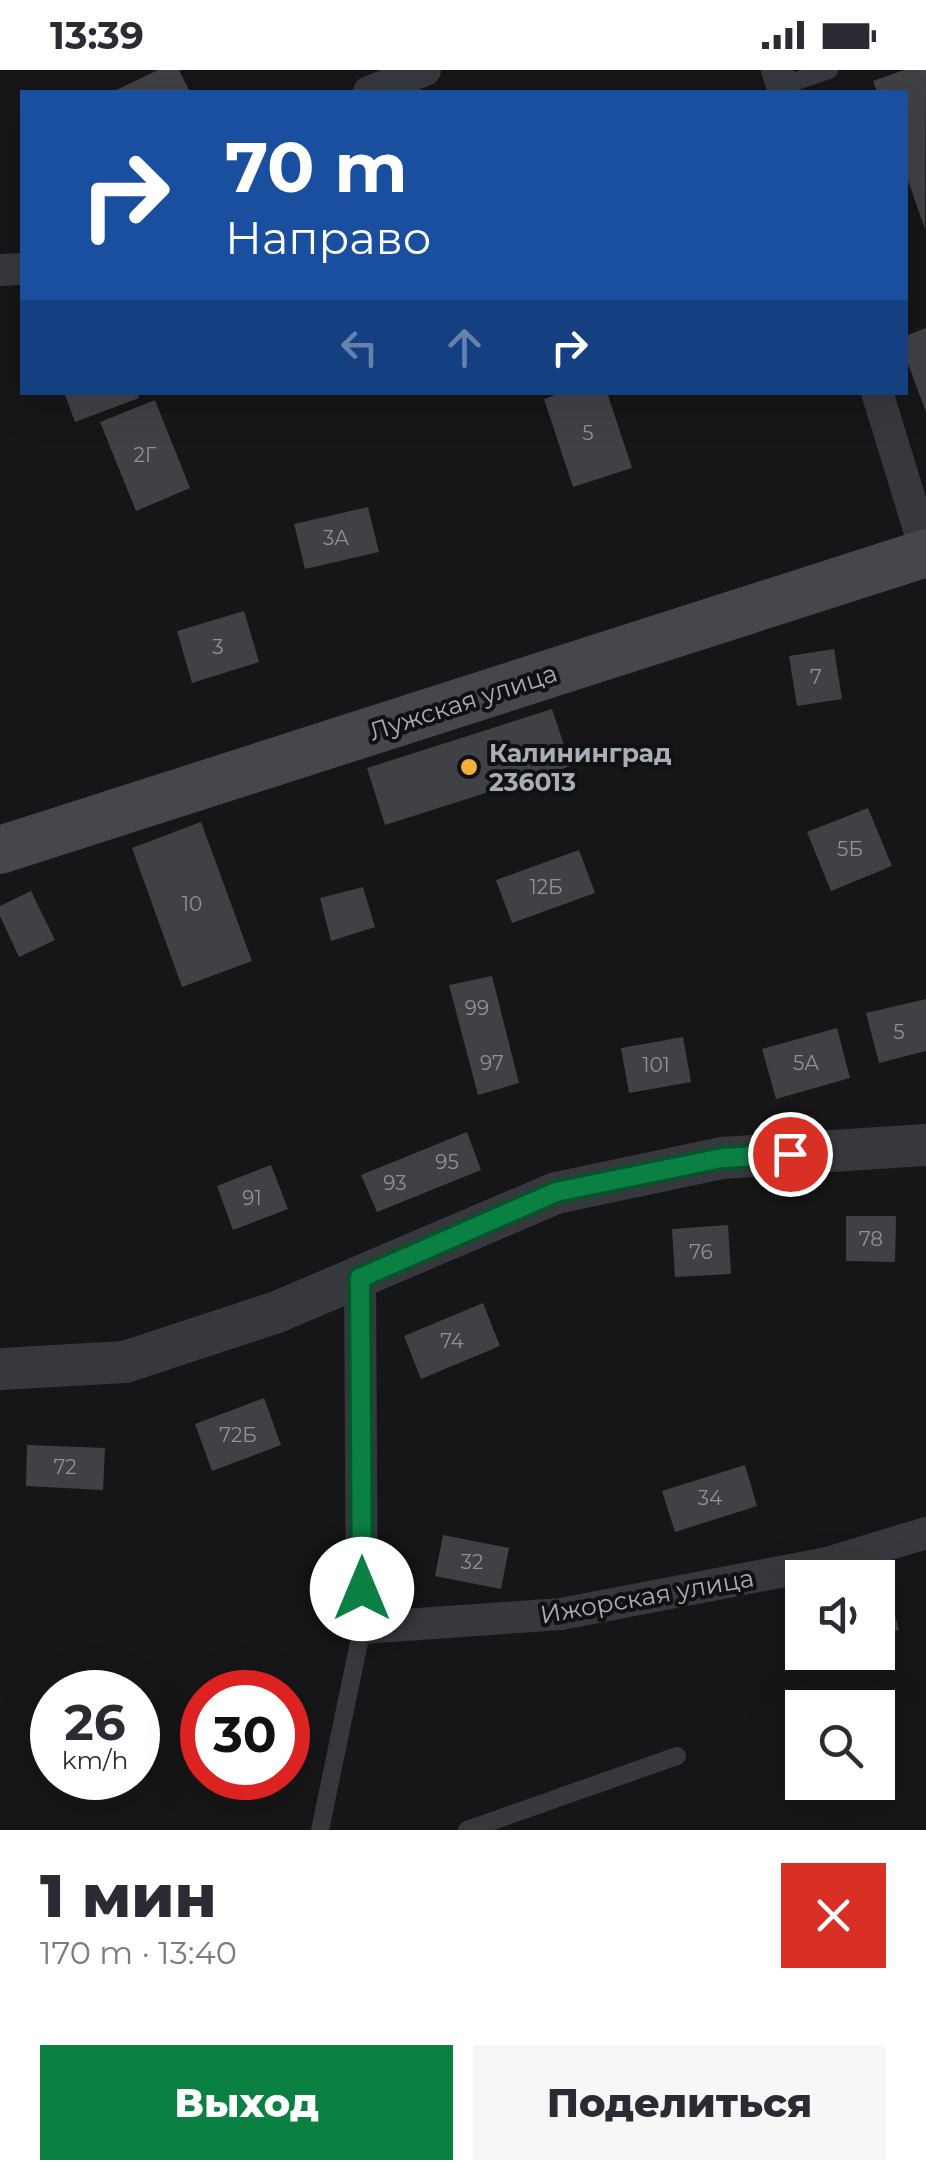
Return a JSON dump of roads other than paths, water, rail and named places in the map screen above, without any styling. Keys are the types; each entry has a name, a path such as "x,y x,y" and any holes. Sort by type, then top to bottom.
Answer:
{"main road":[{"name":"Лужская улица","path":"0,850 926,552"}],"street":[{"path":"374,90 425,70"},
{"path":"878,395 926,552"},
{"path":"0,1370 126,1362 276,1312 556,1192 722,1158 926,1146"},
{"path":"360,1278 362,1628"},
{"name":"Ижорская улица","path":"362,1628 561,1614 827,1563 926,1532"}],"lane":[{"path":"781,83 829,70"},
{"path":"320,1830 362,1628"},
{"path":"468,1830 677,1756"}],"place":[{"name":"Калининград 236013","path":"469,767"}]}
